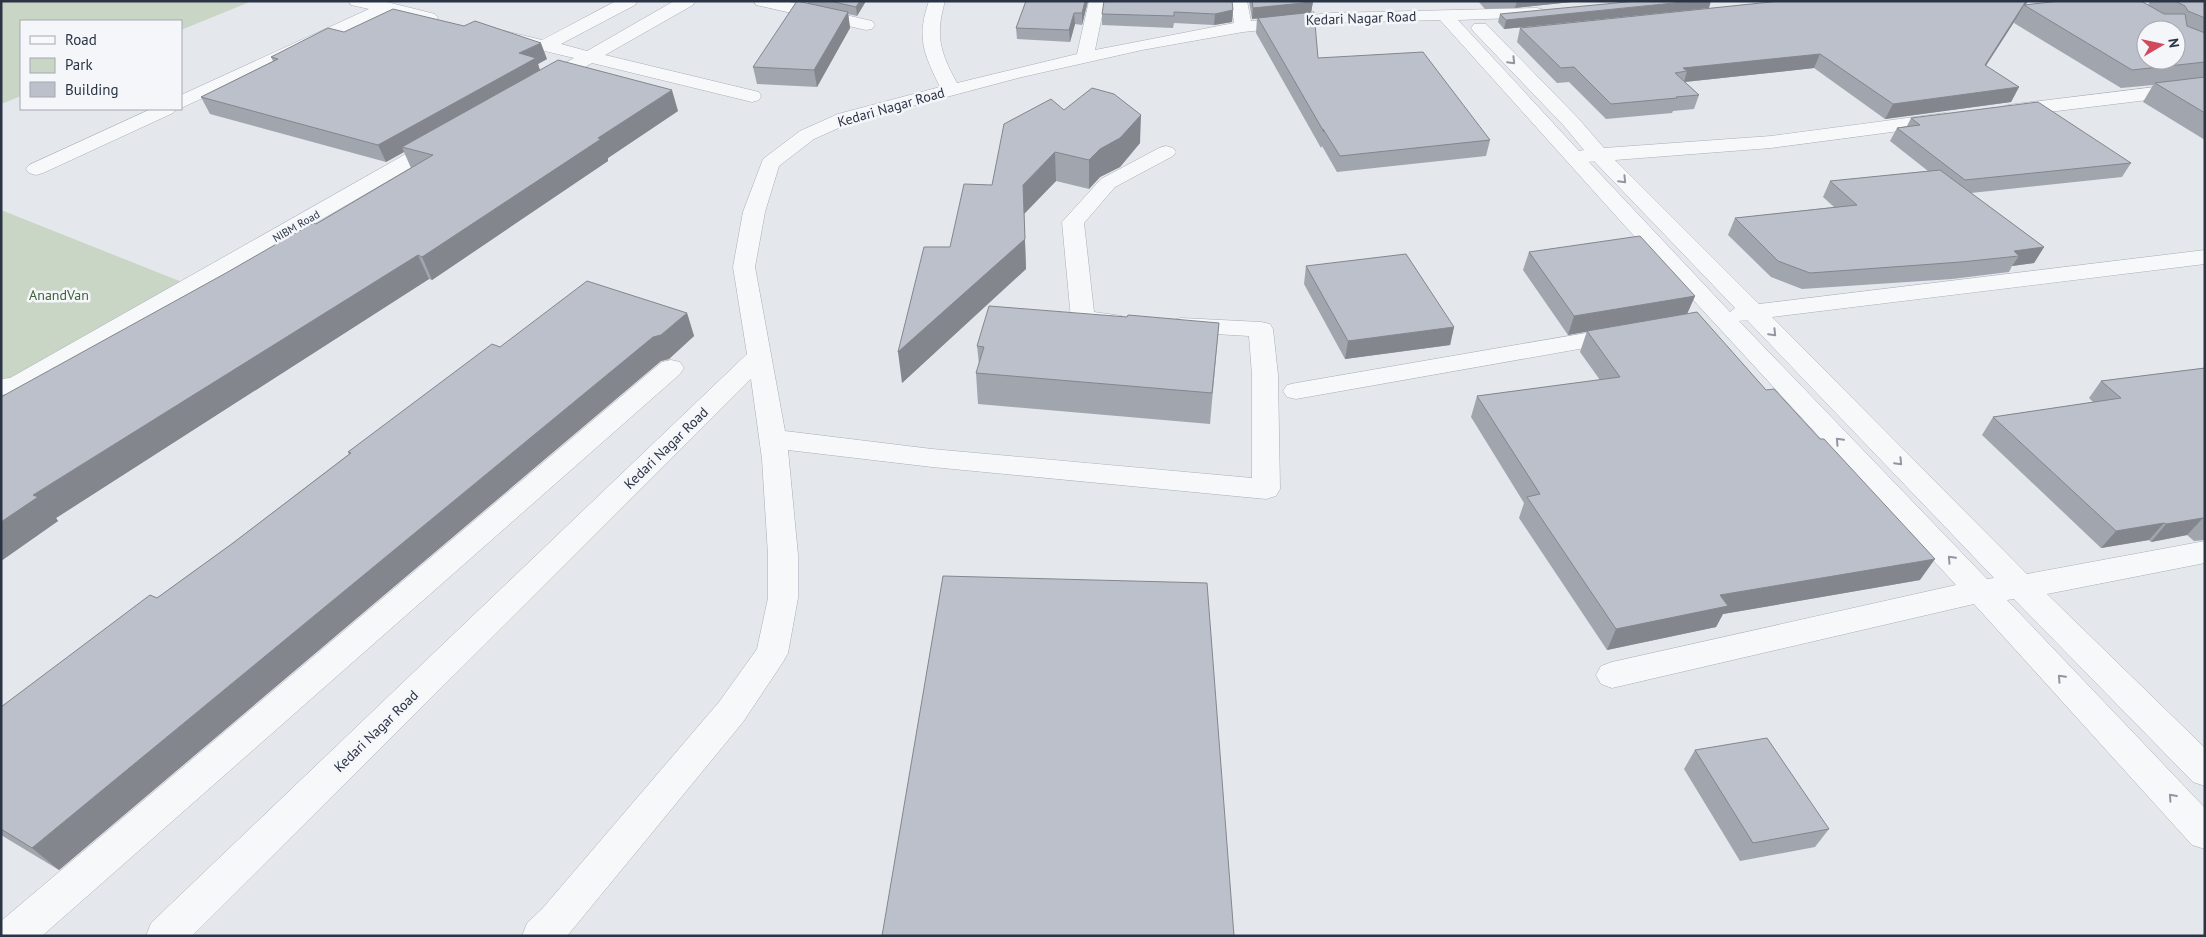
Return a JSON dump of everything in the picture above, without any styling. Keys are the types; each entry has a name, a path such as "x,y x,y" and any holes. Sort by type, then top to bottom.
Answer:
{"street":[{"path":"357,1 442,21"},
{"path":"544,46 628,1"},
{"path":"528,92 687,1"},
{"path":"762,1 866,25"},
{"path":"937,1 928,33 930,49 951,90"},
{"path":"1085,57 1096,1"},
{"path":"1239,1 1244,27"},
{"path":"182,102 387,7"},
{"path":"1454,10 1499,37 1598,154 2021,587 2205,771"},
{"path":"1454,10 1571,157 2205,833"},
{"name":"Kedari Nagar Road","path":"165,936 760,356 744,267 754,212 770,162 807,135 845,118 951,90 1085,57 1244,27 1332,18 1454,10 1515,15 1562,10"},
{"path":"488,32 752,96"},
{"path":"1989,113 2205,87"},
{"path":"36,169 164,110"},
{"path":"1571,157 1771,142 1959,117"},
{"name":"NIBM Road","path":"6,389 459,132"},
{"path":"1132,322 1083,319 1073,222 1108,183 1166,152"},
{"path":"1693,322 1752,312 2205,257"},
{"path":"774,439 932,458 1266,490 1265,375 1262,329 1162,324"},
{"path":"1296,391 1644,331"},
{"path":"541,936 555,922 731,712 772,653 783,598 780,504 774,439 760,356"},
{"path":"14,936 671,368"},
{"path":"1612,676 1980,591 2021,587 2205,552"}],"green space":[{"path":"1,1 252,1 182,30 182,20 20,20 20,96 1,104"},
{"name":"AnandVan","path":"1,210 192,286 1,387"}],"building":[{"path":"797,1 848,12 814,70 753,67"},
{"path":"830,1 860,1 856,7"},
{"path":"1026,1 1085,1 1082,13 1074,13 1069,30 1016,28"},
{"path":"1104,1 1232,1 1233,10 1215,14 1174,12 1174,16 1102,14"},
{"path":"1252,1 1313,1 1313,2 1253,8"},
{"path":"1637,1 1693,1 1506,20 1500,14"},
{"path":"1780,1 2026,1 1985,65 2019,87 1893,104 1820,54 1683,68 1687,71 1675,73 1699,95 1611,104 1574,67 1561,68 1520,28"},
{"path":"2060,1 2141,1 2164,14 2185,14 2186,20 2136,20 2136,70 2132,70 2024,5"},
{"path":"2175,1 2205,1 2205,18 2188,11 2185,6"},
{"path":"393,9 464,26 475,21 541,43 519,53 536,58 378,145 201,97 278,59 271,57 328,28 344,32"},
{"path":"1314,12 1318,58 1423,52 1490,140 1340,156 1258,18"},
{"path":"2186,20 2187,26 2205,33 2205,62 2186,64"},
{"path":"558,60 672,90 422,257 418,255 33,495 38,497 1,522 1,397 313,223 316,224 433,155 402,147"},
{"path":"2205,77 2205,113 2155,83"},
{"path":"1092,88 1114,94 1141,115 1120,138 1100,149 1089,160 1055,152 1023,185 1025,239 898,352 924,247 950,247 964,184 992,185 1004,124 1051,99 1064,110"},
{"path":"2038,102 2131,163 1965,180 1897,128 1920,125 1911,118"},
{"path":"1940,170 2044,247 2014,251 2019,256 1810,273 1778,261 1735,218 1857,205 1830,181"},
{"path":"1640,236 1695,296 1574,316 1529,252"},
{"path":"1406,254 1454,327 1348,341 1306,266"},
{"path":"587,281 687,313 661,335 653,337 32,848 1,829 1,707 150,595 157,598 233,543 351,453 348,452 492,344 500,347"},
{"path":"989,306 1219,323 1212,393 976,373 984,347 977,346"},
{"path":"1697,312 1766,390 1774,389 1820,439 1824,439 1935,559 1720,595 1728,606 1616,629 1527,497 1540,494 1477,396 1620,377 1587,331"},
{"path":"2205,368 2205,519 2164,523 2116,531 1993,417 2121,398 2101,381"},
{"path":"943,576 1207,583 1234,936 882,936"},
{"path":"1767,738 1829,829 1753,843 1695,750"}]}
